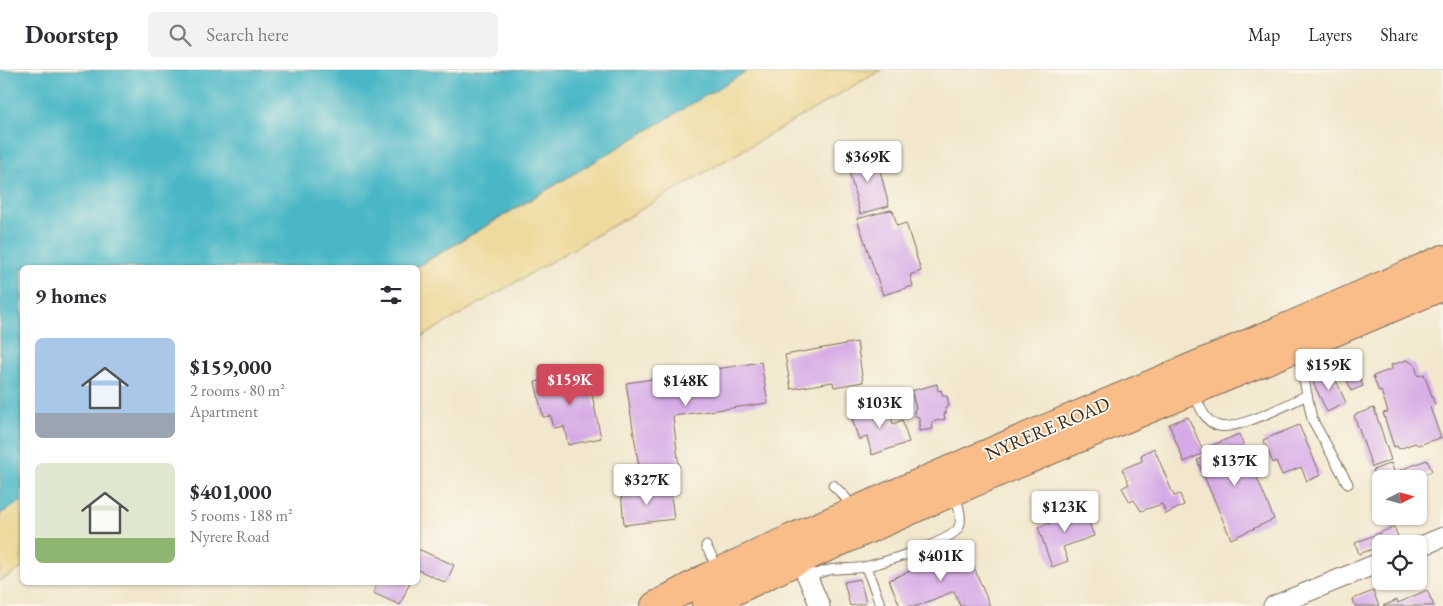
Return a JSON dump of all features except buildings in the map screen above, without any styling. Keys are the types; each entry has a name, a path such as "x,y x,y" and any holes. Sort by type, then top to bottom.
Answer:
{"main road":[{"name":"NYRERE ROAD","path":"1292,338 1443,259"},
{"name":"NYRERE ROAD","path":"655,606 725,583 804,568 853,524 1000,448 1188,381 1292,338 1443,286"},
{"name":"NYRERE ROAD","path":"706,606 725,583 792,538 853,524 955,491 1188,381"}],"street":[{"path":"1427,546 1441,543"},
{"path":"1273,606 1372,566"},
{"path":"804,568 820,606"}],"lane":[{"path":"1292,338 1301,365 1312,419 1348,484"},
{"path":"1188,381 1210,421 1220,427 1233,425 1270,413 1307,395"},
{"path":"833,484 846,498 853,524"},
{"path":"804,568 866,567 933,544 952,535 959,527 960,512 955,491"},
{"path":"706,546 725,583"},
{"path":"866,567 881,606"}],"sand":[{"path":"749,70 881,70 420,338 420,266"},
{"path":"20,502 20,569 0,581 0,514"}],"water":[{"path":"0,70 749,70 419,265 20,265 20,502 0,514"}]}
